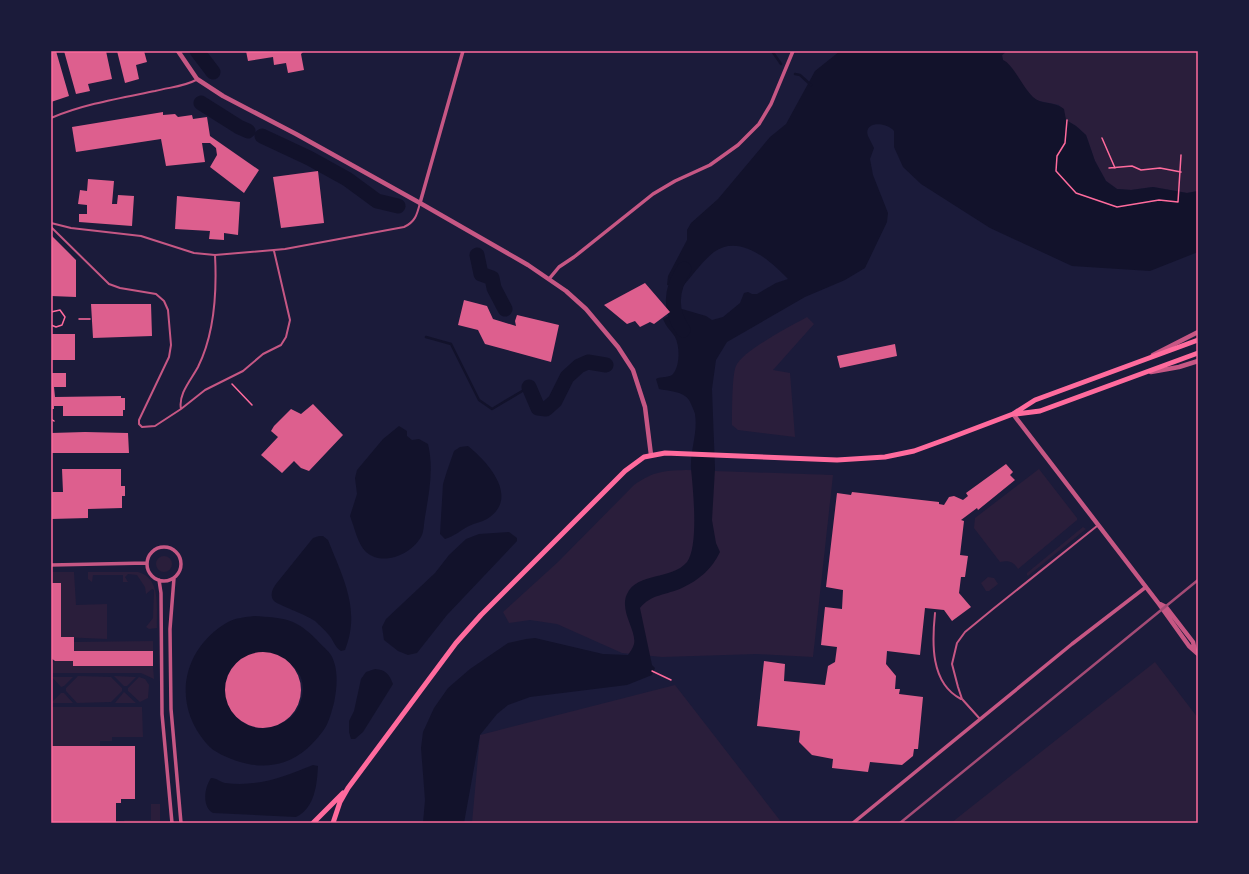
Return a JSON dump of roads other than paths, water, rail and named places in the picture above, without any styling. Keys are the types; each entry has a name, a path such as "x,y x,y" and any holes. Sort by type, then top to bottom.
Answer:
{"main road":[{"path":"333,823 340,802 348,788 440,662 481,615 625,471 638,461 651,455 677,453 837,460 885,457 914,451 1013,414 1035,400 1198,340"},
{"path":"1013,414 1040,411 1198,353"},
{"path":"313,823 348,788"}],"street":[{"path":"178,51 197,80 223,96 296,134 420,203 549,279 566,291 586,309 628,359 638,382 645,407 651,455"},
{"path":"420,203 463,51"},
{"path":"549,279 556,270 653,194 675,181 710,165 738,145 759,124 771,104 793,51"},
{"path":"1143,360 1198,332"},
{"path":"1146,373 1180,367 1198,361"},
{"path":"1013,414 1159,604 1166,607 1193,642 1197,652"},
{"path":"172,823 162,714 161,593 158,580 149,571 147,564 150,554 156,549 165,547 173,549 180,560 179,571 174,578 170,630 171,709 181,823"},
{"path":"51,565 147,564"},
{"path":"158,580 174,578"},
{"path":"853,823 1072,644 1146,587"}],"lane":[{"path":"51,118 69,111 123,98 184,86 197,80"},
{"path":"51,223 70,228 141,236 194,253 215,255 274,251 404,227 413,222 417,215 420,203"},
{"path":"51,227 109,284 120,288 156,294 164,301 170,319 171,345 169,357 139,420 139,424 142,427 154,426 181,409 205,390 243,370 263,354 281,345 286,337 290,320 274,251"},
{"path":"181,409 180,396 201,360 211,330 216,285 215,255"},
{"path":"962,699 952,664 954,650 961,637 993,609 1098,526"},
{"path":"935,613 933,645 940,679 953,695 962,699 980,719"}],"waterway":[{"path":"197,51 213,72"},
{"path":"772,51 781,64"},
{"path":"795,74 800,75 811,85"},
{"path":"201,103 248,131"},
{"path":"262,136 309,158 347,179 377,201 398,206"},
{"path":"477,255 481,274 492,278 494,288 505,309"},
{"path":"683,330 675,315 673,300 676,284 684,269"},
{"path":"426,337 451,344 479,400 492,409 529,387"},
{"path":"529,387 538,408 546,409 555,401 567,377 579,366 588,362 606,365"}],"railway":[{"path":"900,823 1198,580"}]}
